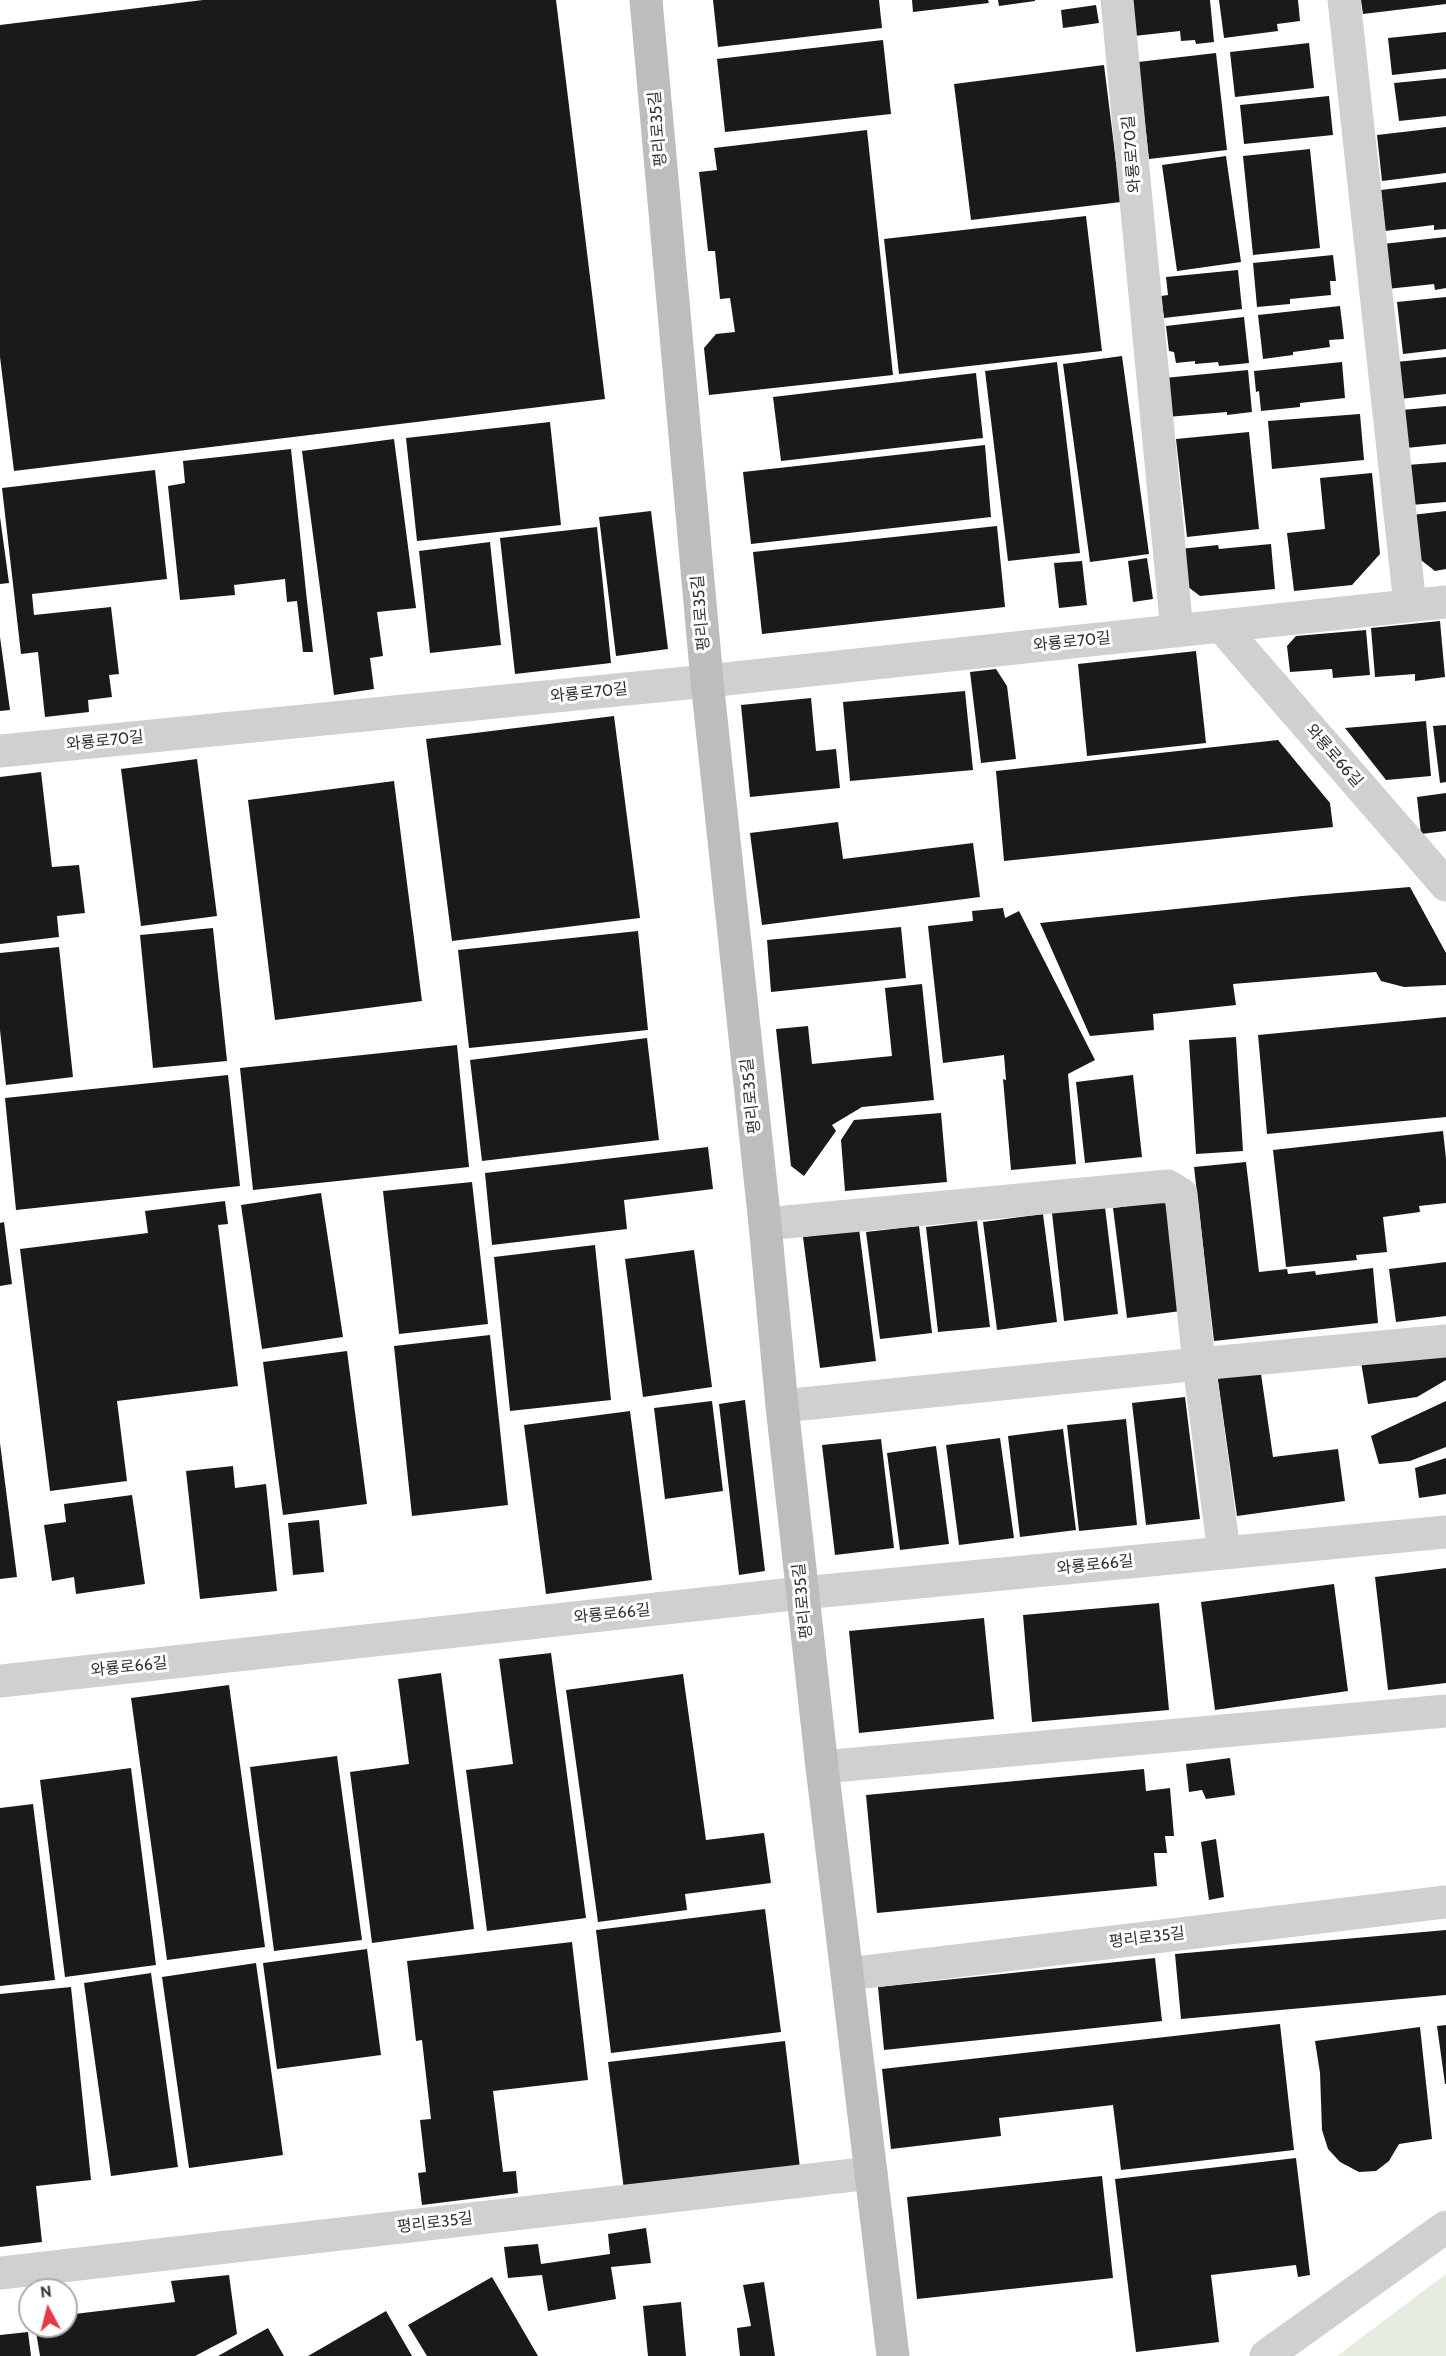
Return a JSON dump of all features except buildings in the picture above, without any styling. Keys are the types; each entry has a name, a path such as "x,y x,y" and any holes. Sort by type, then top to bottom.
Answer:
{"street":[{"name":"평리로35길","path":"646,0 706,681 765,1224 782,1406 822,1767 893,2356"},
{"name":"와룡로70길","path":"1117,0 1177,631"},
{"path":"1344,0 1410,605"},
{"name":"와룡로70길","path":"0,751 706,681 1446,602"},
{"name":"와룡로66길","path":"1222,627 1446,885"},
{"path":"765,1224 1168,1186 1181,1194 1199,1364 1224,1552"},
{"path":"782,1406 1446,1341"},
{"name":"와룡로66길","path":"0,1681 802,1593 1446,1532"},
{"path":"822,1767 1446,1711"},
{"name":"평리로35길","path":"848,1974 1446,1902"},
{"name":"평리로35길","path":"0,2273 871,2173"},
{"path":"1266,2356 1446,2227"}],"shaded area":[{"path":"1446,2274 1446,2356 1337,2356"}]}
